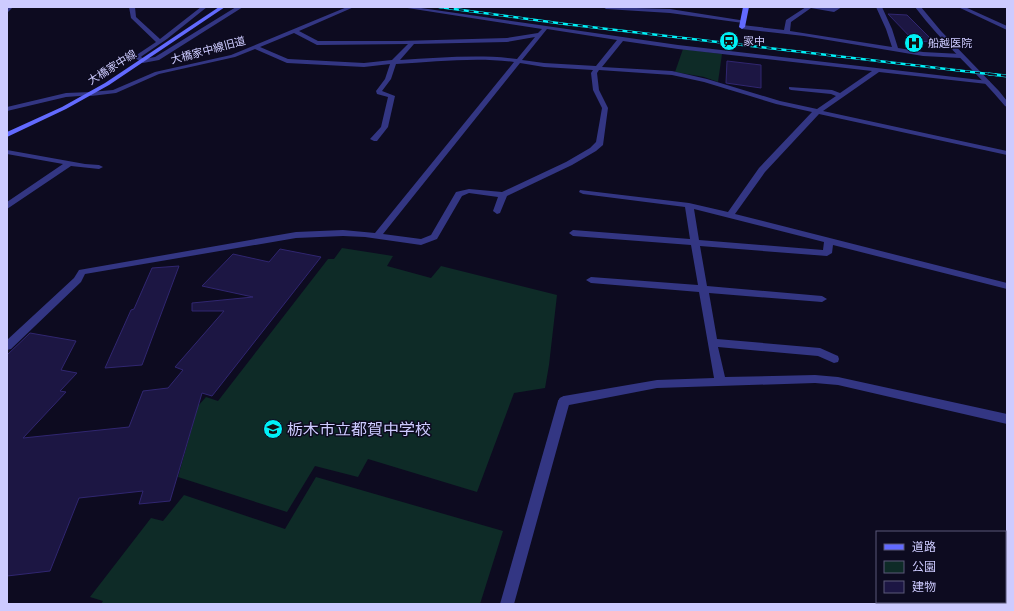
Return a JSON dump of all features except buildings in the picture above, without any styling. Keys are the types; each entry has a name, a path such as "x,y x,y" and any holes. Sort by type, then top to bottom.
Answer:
{"main road":[{"name":"大橋家中線","path":"7,135 91,94 143,61 222,7"},
{"path":"742,28 746,7"}],"street":[{"path":"7,11 10,7"},
{"path":"132,7 133,17 156,40 160,41"},
{"path":"204,7 138,57 139,60 152,60 161,57 240,7"},
{"name":"大橋家中線旧道","path":"7,109 66,95 114,92 157,73 227,57 256,48 351,7"},
{"path":"404,7 543,31 987,82"},
{"path":"606,7 677,9 743,21"},
{"path":"787,32 788,21 809,7"},
{"path":"812,7 834,10 839,7"},
{"path":"879,7 889,29 895,49"},
{"path":"918,7 928,21 1007,105"},
{"path":"961,7 1007,28"},
{"path":"742,28 787,32 928,54 961,56"},
{"path":"295,31 317,43 412,43 508,40 543,31"},
{"path":"377,236 543,31"},
{"path":"7,346 78,280 82,272 296,235 343,232 421,242 434,237 459,194 469,191 503,195 575,160 600,143 605,108 594,85 594,73 621,39"},
{"path":"374,139 384,127 392,96 379,93 379,90 388,79 394,62 412,43"},
{"path":"256,48 287,60 364,66 394,62 496,58 518,62 636,70 697,77 778,103 1007,153"},
{"path":"730,214 762,170 817,111 877,70"},
{"path":"791,88 832,92 840,95"},
{"path":"7,152 69,164 99,166"},
{"path":"7,206 69,164"},
{"path":"583,192 689,205 730,214 829,241 1007,286"},
{"path":"496,211 503,195"},
{"path":"689,205 720,382"},
{"path":"572,233 827,253 829,241"},
{"path":"591,280 822,299"},
{"path":"712,343 820,352 834,359"},
{"path":"506,604 564,401 657,384 815,379 838,381 1007,419"}],"green space":[{"path":"683,49 722,54 718,82 704,77 675,72"},
{"path":"342,248 393,256 387,266 431,278 441,266 557,295 545,388 514,393 477,492 368,459 358,477 315,466 287,512 178,477 198,406 206,397 218,401 328,259 334,259"},
{"path":"316,477 503,531 480,604 101,604 103,601 90,597 151,518 163,521 184,495 285,529"}],"railway":[{"path":"439,7 565,24 997,75"},
{"path":"989,74 1007,76"}],"place":[{"name":"家中","path":"729,41"},
{"name":"船越医院","path":"914,43"},
{"name":"栃木市立都賀中学校","path":"273,429"}]}
